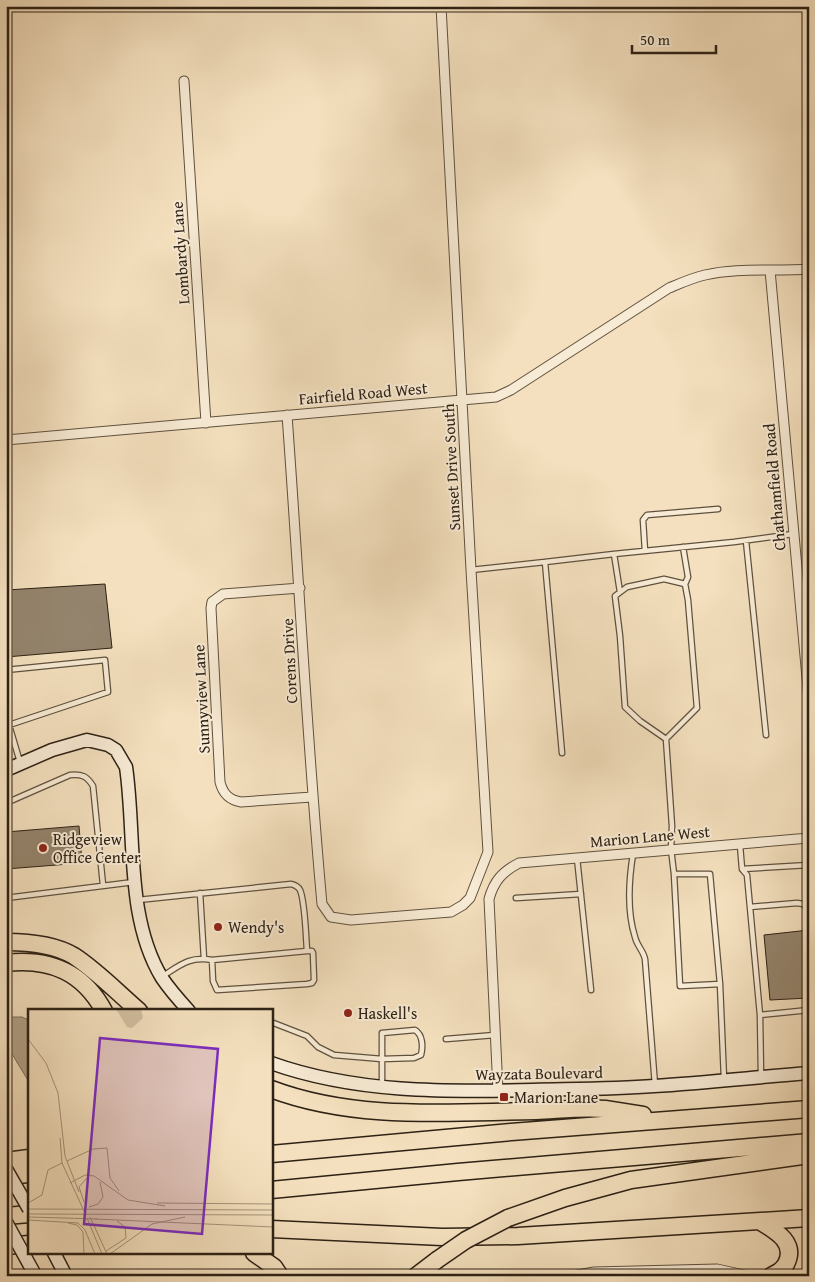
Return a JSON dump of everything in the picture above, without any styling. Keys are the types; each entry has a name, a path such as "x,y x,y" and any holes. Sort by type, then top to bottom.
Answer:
{"highway":[{"path":"6,942 40,944 72,955 87,965 137,1009"},
{"path":"6,963 44,962 62,970 89,988 103,1009"},
{"path":"272,1089 322,1103 373,1111 417,1113 604,1109 670,1119"},
{"path":"272,1154 670,1119 809,1109"},
{"path":"272,1190 809,1142"},
{"path":"416,1276 466,1240 508,1218 565,1198 631,1180 809,1154"},
{"path":"6,1162 28,1158"},
{"path":"6,1176 28,1174"},
{"path":"6,1216 28,1214"},
{"path":"272,1229 442,1237 518,1236 809,1218"},
{"path":"761,1222 780,1234 788,1245 790,1257 783,1269 771,1276"},
{"path":"6,1246 28,1244"},
{"path":"255,1254 274,1267 280,1276"}],"street":[{"name":"Sunset Drive South","path":"322,904 331,918 351,920 451,912 470,898 488,852 441,6"},
{"name":"Lombardy Lane","path":"184,81 206,422"},
{"name":"Fairfield Road West","path":"6,440 496,397 511,390 669,288 706,274 809,269"},
{"name":"Chathamfield Road","path":"770,270 809,700"},
{"name":"Corens Drive","path":"287,415 300,588 312,797 322,904"},
{"name":"Sunnyview Lane","path":"300,588 223,594 212,602 220,782 226,795 233,800 242,802 312,797"},
{"path":"6,770 52,750 87,740 108,745 116,750 126,767 135,882 143,928 150,952 162,977 187,1009"},
{"name":"Marion Lane West","path":"495,1035 488,899 498,877 507,869 519,863 809,838"},
{"path":"495,1035 498,1091"},
{"name":"Wayzata Boulevard","path":"272,1063 313,1076 382,1088 420,1090 498,1091 655,1086 809,1073"},
{"path":"6,1169 28,1207"},
{"path":"6,1222 35,1274"},
{"path":"55,1254 65,1273"},
{"path":"572,1276 672,1269 717,1269 749,1276"},
{"path":"698,1270 710,1276"}],"lane":[{"path":"645,551 643,520 647,515 718,509"},
{"path":"471,570 746,541 793,534"},
{"path":"746,541 766,735"},
{"path":"683,547 688,578 685,584 697,708 666,739 680,986 720,984"},
{"path":"614,554 620,592"},
{"path":"545,562 562,753"},
{"path":"666,739 640,721 625,707 615,596 627,587 664,579 685,584"},
{"path":"6,670 105,660 108,692 8,726"},
{"path":"6,698 8,726 20,763"},
{"path":"6,803 70,775 80,774 88,778 93,786 103,885"},
{"path":"740,843 742,869 747,876 760,1015 761,1077"},
{"path":"634,852 629,877 629,889 634,935 637,944 643,951 645,959 655,1086"},
{"path":"577,858 591,990"},
{"path":"742,869 809,865"},
{"path":"674,874 710,874 720,984 724,1080"},
{"path":"6,898 135,882"},
{"path":"137,900 296,885 302,898 307,951"},
{"path":"200,893 204,959"},
{"path":"516,898 581,894"},
{"path":"750,907 797,903 803,904 809,909"},
{"path":"162,977 190,960 212,960 307,951 312,951 313,953 314,976 312,983 307,984 217,990 213,981 212,960"},
{"path":"760,1015 809,1010"},
{"path":"272,1022 301,1032 318,1047 334,1055 382,1059 414,1058 421,1055 420,1033 416,1030 382,1033 382,1059 382,1088"},
{"path":"446,1039 495,1035"}],"shaded area":[{"path":"22,1017 28,1020 28,1080 6,1044 6,1019"}],"building":[{"path":"105,584 112,648 6,657 6,590"},
{"name":"Ridgeview Office Center","path":"79,826 82,863 6,869 6,832"},
{"path":"809,930 809,998 770,1000 764,935"}],"place":[{"name":"Ridgeview Office Center","path":"43,848"},
{"name":"Wendy's","path":"218,927"},
{"name":"Haskell's","path":"348,1013"},
{"name":"Marion Lane","path":"504,1097"}]}
